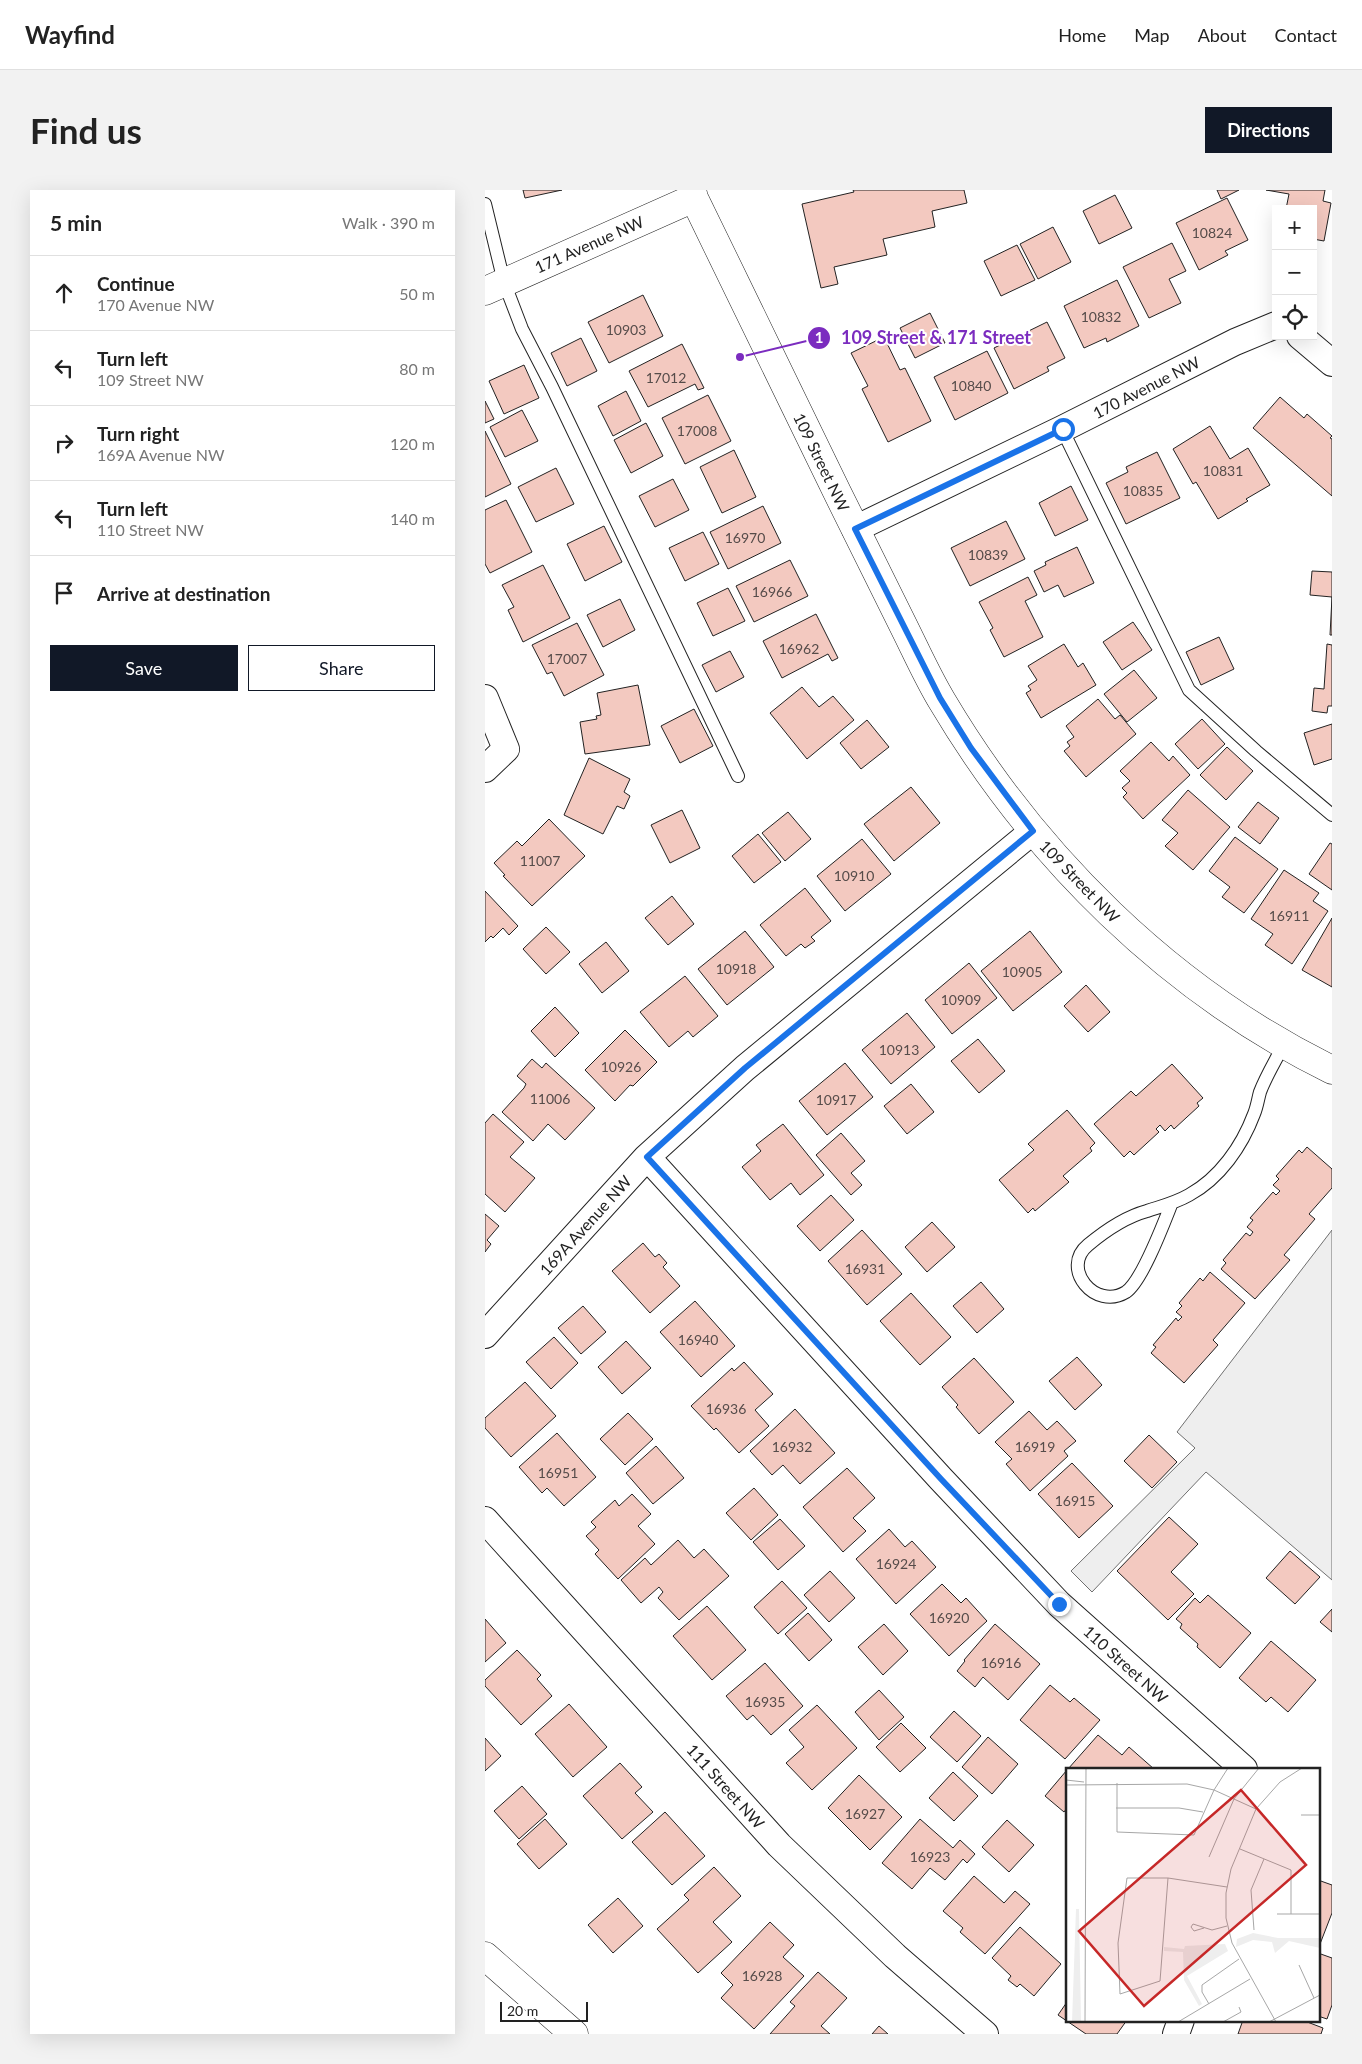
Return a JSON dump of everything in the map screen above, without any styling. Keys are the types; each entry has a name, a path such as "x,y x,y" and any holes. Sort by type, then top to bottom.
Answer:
{"street":[{"name":"171 Avenue NW","path":"494,287 693,194"},
{"name":"109 Street NW","path":"693,194 855,529 940,698 971,748 1033,831 1069,872 1127,930 1177,972 1229,1010 1284,1044 1332,1070"},
{"name":"170 Avenue NW","path":"855,529 1063,429 1235,342 1272,327"},
{"path":"1305,340 1332,363"},
{"path":"485,698 506,749 485,769"},
{"name":"169A Avenue NW","path":"485,1334 647,1157 745,1068 1033,831"},
{"name":"110 Street NW","path":"647,1157 941,1479 1059,1604 1243,1768"},
{"name":"111 Street NW","path":"485,1520 779,1846 895,1956 985,2034"},
{"path":"485,1956 574,2034"},
{"path":"1176,2034 1180,2022"}],"lane":[{"path":"485,204 494,287 522,329 552,387 738,776"},
{"path":"1063,429 1189,690 1256,751 1332,814"},
{"path":"1171,1205 1155,1245 1133,1285 1126,1292 1107,1297 1097,1294 1081,1281 1078,1271 1078,1260 1082,1250 1101,1234 1122,1220 1146,1211 1171,1205 1209,1181 1237,1148 1248,1131 1260,1092 1284,1044"}],"shaded area":[{"path":"1332,1230 1332,1580 1206,1472 1092,1592 1071,1571 1195,1448 1177,1432"}],"building":[{"path":"523,190 562,190 525,198"},
{"path":"853,190 964,190 967,203 932,211 935,227 883,239 887,255 834,267 838,284 821,288 802,204 854,192"},
{"path":"1217,190 1239,190 1221,199"},
{"path":"1266,190 1325,190 1323,201 1331,203 1324,241 1317,240 1317,205 1287,205 1289,194"},
{"path":"1115,195 1132,228 1099,244 1083,211"},
{"path":"1227,198 1248,240 1225,251 1228,255 1199,270 1176,223"},
{"path":"1053,227 1071,262 1038,279 1020,244"},
{"path":"1172,243 1186,271 1169,279 1181,303 1149,318 1123,267"},
{"path":"1017,245 1035,280 1001,296 984,261"},
{"path":"1117,280 1139,326 1107,342 1106,338 1084,348 1064,306"},
{"path":"643,295 663,336 609,363 588,322"},
{"path":"930,313 945,343 915,358 900,328"},
{"path":"1047,322 1065,358 1047,367 1049,371 1014,389 994,348"},
{"path":"884,337 900,370 905,368 931,421 888,442 862,389 868,386 851,353"},
{"path":"581,338 597,371 567,386 551,353"},
{"path":"682,344 704,388 698,390 695,384 648,407 629,371"},
{"path":"987,351 1008,393 955,420 934,377"},
{"path":"524,365 539,398 504,414 489,381"},
{"path":"626,391 641,421 613,436 598,406"},
{"path":"708,395 731,441 685,464 662,418"},
{"path":"1280,397 1304,418 1307,414 1332,436 1330,438 1332,439 1332,496 1253,428"},
{"path":"485,401 494,419 485,423"},
{"path":"522,410 538,441 505,457 490,427"},
{"path":"646,423 663,456 631,473 614,440"},
{"path":"1210,426 1230,459 1248,448 1270,485 1218,519 1196,482 1193,484 1173,449"},
{"path":"485,431 511,484 485,497"},
{"path":"734,450 756,497 722,513 700,467"},
{"path":"1157,452 1180,498 1126,524 1106,483 1128,472 1126,467"},
{"path":"556,468 574,504 536,522 518,487"},
{"path":"673,479 689,510 655,527 639,496"},
{"path":"1071,486 1088,520 1055,536 1039,503"},
{"path":"506,500 532,552 490,573 485,564 485,510"},
{"path":"763,506 781,543 728,569 710,532"},
{"path":"1006,521 1025,559 970,586 951,548"},
{"path":"604,526 622,562 585,581 567,544"},
{"path":"703,532 719,564 685,581 669,548"},
{"path":"1077,547 1094,583 1064,597 1058,585 1044,592 1034,571 1046,565 1045,562"},
{"path":"790,560 808,596 754,622 736,586"},
{"path":"543,565 570,618 523,642 508,610 514,607 502,585"},
{"path":"1312,571 1332,572 1332,597 1310,595"},
{"path":"1028,577 1037,595 1025,601 1043,637 1004,657 990,630 993,628 979,602"},
{"path":"728,588 745,621 713,636 697,603"},
{"path":"1332,597 1332,635 1330,635"},
{"path":"620,599 635,630 603,647 587,615"},
{"path":"816,614 838,658 832,661 828,654 782,678 763,641"},
{"path":"1133,622 1152,650 1122,670 1103,642"},
{"path":"577,623 604,675 564,696 552,672 547,674 532,645"},
{"path":"1219,637 1234,669 1201,685 1186,652"},
{"path":"1064,644 1078,667 1083,663 1096,685 1041,718 1026,693 1031,690 1028,686 1037,680 1028,666"},
{"path":"1327,644 1332,645 1332,706 1328,706 1327,713 1312,711 1314,688 1324,689"},
{"path":"730,651 744,677 716,692 702,665"},
{"path":"1134,670 1157,698 1127,722 1104,694"},
{"path":"638,685 650,745 585,754 580,722 597,719 596,716 601,715 597,693"},
{"path":"802,687 819,707 833,696 854,720 807,759 770,713"},
{"path":"1098,699 1115,719 1120,715 1136,734 1086,777 1064,751 1070,746 1067,742 1074,737 1066,726"},
{"path":"694,709 713,746 680,763 661,726"},
{"path":"1202,719 1225,744 1198,769 1175,744"},
{"path":"867,720 889,747 861,769 840,743"},
{"path":"1332,724 1332,759 1314,765 1304,733"},
{"path":"1151,742 1169,761 1173,756 1190,775 1143,819 1123,797 1127,793 1122,788 1130,781 1120,771"},
{"path":"1227,747 1253,771 1226,800 1200,775"},
{"path":"589,758 630,779 624,792 630,796 624,809 617,806 603,834 564,815"},
{"path":"911,787 940,823 894,861 864,824"},
{"path":"1188,790 1230,827 1193,870 1165,846 1178,833 1162,820"},
{"path":"1258,802 1279,818 1260,844 1238,827"},
{"path":"682,810 700,848 670,863 651,825"},
{"path":"788,812 811,839 785,861 762,833"},
{"path":"549,819 585,856 532,906 503,876 505,875 494,863 517,841 522,846"},
{"path":"758,834 781,862 754,883 732,856"},
{"path":"1235,837 1278,869 1244,913 1222,897 1230,887 1209,871"},
{"path":"862,839 891,874 845,911 817,876"},
{"path":"1330,843 1332,844 1332,890 1309,874"},
{"path":"1284,870 1319,893 1313,901 1328,911 1292,964 1265,945 1273,934 1251,919"},
{"path":"805,888 831,921 811,937 815,941 805,948 801,944 786,956 760,925"},
{"path":"485,891 518,926 509,935 503,928 493,938 491,936 485,942"},
{"path":"672,896 694,924 668,945 645,918"},
{"path":"1332,918 1332,987 1302,970"},
{"path":"546,927 570,952 546,974 523,949"},
{"path":"745,931 774,967 727,1005 698,969"},
{"path":"1030,931 1062,972 1013,1011 981,971"},
{"path":"606,942 629,971 602,993 579,964"},
{"path":"969,963 997,998 952,1034 925,1000"},
{"path":"685,976 718,1016 693,1037 688,1031 669,1047 640,1012"},
{"path":"1086,985 1110,1012 1088,1032 1064,1006"},
{"path":"555,1007 579,1033 555,1057 531,1031"},
{"path":"907,1013 935,1047 891,1084 862,1050"},
{"path":"625,1030 657,1062 633,1086 630,1085 615,1101 585,1070"},
{"path":"978,1039 1005,1071 979,1093 951,1061"},
{"path":"532,1059 542,1068 546,1063 595,1108 565,1140 548,1124 533,1141 502,1112 524,1088 526,1084 517,1076"},
{"path":"845,1063 873,1097 827,1135 799,1101"},
{"path":"1172,1064 1203,1098 1197,1103 1199,1106 1174,1129 1171,1125 1165,1131 1160,1125 1156,1129 1159,1132 1134,1155 1130,1151 1124,1157 1094,1124 1131,1091 1136,1096"},
{"path":"911,1084 934,1112 907,1134 884,1106"},
{"path":"1067,1110 1095,1143 1090,1148 1092,1151 1063,1176 1069,1182 1035,1211 1033,1208 1028,1213 999,1180 1034,1150 1028,1144"},
{"path":"493,1114 524,1142 510,1157 535,1178 505,1212 485,1194 485,1123"},
{"path":"783,1124 824,1175 800,1195 791,1183 770,1200 742,1167 761,1151 756,1145"},
{"path":"841,1133 865,1161 851,1173 862,1185 851,1195 816,1155"},
{"path":"1307,1147 1332,1169 1332,1188 1309,1214 1315,1219 1284,1255 1290,1260 1255,1299 1221,1269 1226,1263 1223,1260 1246,1233 1250,1236 1253,1232 1247,1227 1253,1220 1250,1218 1273,1192 1276,1195 1280,1191 1273,1185 1279,1179 1276,1176 1299,1150 1302,1153"},
{"path":"831,1195 854,1220 820,1251 797,1226"},
{"path":"485,1214 499,1226 487,1240 491,1244 485,1252"},
{"path":"932,1222 955,1247 927,1272 905,1247"},
{"path":"862,1230 902,1274 867,1305 828,1261"},
{"path":"643,1243 655,1257 659,1254 667,1263 663,1267 680,1286 650,1313 612,1271"},
{"path":"1210,1272 1245,1303 1213,1340 1218,1345 1184,1383 1151,1353 1156,1347 1153,1345 1176,1318 1178,1321 1182,1317 1176,1312 1182,1306 1179,1303 1200,1278 1203,1281"},
{"path":"981,1282 1004,1309 977,1333 953,1306"},
{"path":"911,1293 951,1337 920,1365 880,1321"},
{"path":"695,1301 735,1346 701,1377 660,1332"},
{"path":"583,1306 606,1332 581,1354 558,1328"},
{"path":"554,1337 578,1363 551,1389 526,1362"},
{"path":"626,1341 651,1368 622,1394 598,1367"},
{"path":"1077,1357 1102,1385 1075,1410 1049,1381"},
{"path":"974,1358 1014,1402 979,1434 942,1387"},
{"path":"744,1362 773,1394 755,1410 769,1426 739,1453 716,1428 714,1430 691,1406 732,1368 734,1371"},
{"path":"525,1382 556,1416 511,1457 485,1428 485,1418"},
{"path":"795,1409 835,1453 800,1484 783,1465 772,1475 750,1451"},
{"path":"1029,1411 1047,1430 1057,1421 1076,1441 1064,1451 1068,1456 1030,1491 1006,1464 1012,1459 995,1442"},
{"path":"628,1413 653,1439 625,1465 600,1439"},
{"path":"557,1433 596,1477 564,1506 547,1488 542,1493 519,1467"},
{"path":"1149,1435 1177,1462 1152,1488 1124,1461"},
{"path":"656,1446 684,1478 653,1504 626,1473"},
{"path":"1072,1463 1113,1506 1079,1538 1038,1494"},
{"path":"847,1468 875,1498 853,1518 866,1531 843,1552 803,1507"},
{"path":"754,1488 778,1515 751,1540 726,1513"},
{"path":"632,1494 651,1514 638,1526 655,1544 618,1579 595,1554 599,1550 586,1536 596,1527 591,1522 615,1500 619,1506"},
{"path":"1169,1517 1198,1544 1171,1572 1194,1594 1168,1620 1117,1571"},
{"path":"780,1519 805,1546 778,1570 753,1542"},
{"path":"889,1529 905,1547 912,1541 936,1567 896,1604 856,1559"},
{"path":"678,1540 694,1558 704,1549 729,1576 679,1620 658,1598 663,1592 659,1587 641,1603 621,1580 645,1558 651,1565"},
{"path":"1290,1551 1320,1577 1295,1604 1266,1578"},
{"path":"830,1571 855,1598 829,1622 804,1595"},
{"path":"782,1581 807,1608 778,1634 754,1607"},
{"path":"942,1584 961,1603 966,1598 987,1621 949,1656 910,1614"},
{"path":"1208,1595 1251,1633 1220,1668 1197,1647 1198,1644 1180,1628 1182,1624 1176,1619 1195,1598 1200,1603"},
{"path":"707,1606 746,1650 712,1680 673,1636"},
{"path":"1332,1609 1332,1632 1320,1622"},
{"path":"808,1613 832,1640 809,1661 785,1634"},
{"path":"485,1619 506,1643 485,1662"},
{"path":"884,1624 908,1651 883,1675 858,1647"},
{"path":"995,1624 1040,1664 1008,1700 983,1677 975,1687 957,1671"},
{"path":"1271,1641 1316,1680 1288,1712 1271,1697 1266,1702 1239,1678"},
{"path":"517,1650 541,1675 537,1679 552,1696 521,1725 485,1686 485,1680"},
{"path":"765,1663 803,1706 771,1735 753,1715 747,1720 726,1696"},
{"path":"1050,1685 1070,1702 1074,1698 1100,1720 1065,1759 1020,1720"},
{"path":"879,1690 904,1717 879,1740 855,1712"},
{"path":"569,1704 607,1747 573,1777 535,1734"},
{"path":"817,1705 857,1748 812,1790 786,1763 804,1747 789,1730"},
{"path":"954,1711 981,1736 957,1762 930,1737"},
{"path":"901,1723 926,1748 900,1772 876,1747"},
{"path":"1098,1735 1122,1755 1129,1747 1153,1768 1069,1768"},
{"path":"988,1737 1018,1764 992,1794 962,1767"},
{"path":"485,1738 501,1756 485,1771"},
{"path":"620,1763 642,1787 635,1793 653,1812 622,1839 583,1796"},
{"path":"1066,1771 1066,1809 1064,1812 1045,1796"},
{"path":"953,1772 978,1796 954,1821 929,1798"},
{"path":"859,1775 902,1817 870,1850 828,1808"},
{"path":"522,1786 547,1814 519,1839 494,1811"},
{"path":"665,1812 705,1856 672,1885 632,1842"},
{"path":"545,1819 567,1844 539,1869 517,1844"},
{"path":"920,1819 953,1848 960,1840 975,1854 967,1863 963,1859 945,1880 930,1868 912,1889 882,1863"},
{"path":"1007,1820 1034,1845 1009,1872 982,1847"},
{"path":"714,1867 741,1896 713,1922 732,1942 698,1973 657,1929 689,1900 684,1895"},
{"path":"974,1876 1004,1903 1015,1891 1030,1904 985,1954 960,1932 963,1928 943,1911"},
{"path":"1319,1880 1332,1885 1332,1913 1320,1944"},
{"path":"618,1898 643,1926 613,1953 588,1925"},
{"path":"770,1922 794,1945 783,1957 804,1976 754,2029 721,1998 733,1985 721,1973"},
{"path":"1020,1927 1061,1964 1034,1996 1020,1984 1017,1987 1008,1980 1011,1976 992,1958"},
{"path":"1319,1953 1332,1958 1332,2005 1327,2019 1319,2016"},
{"path":"818,1972 847,1998 821,2026 830,2034 770,2034 795,2006 790,2002"},
{"path":"1066,2003 1066,2020 1058,2015"},
{"path":"1068,2022 1126,2022 1117,2034 1086,2034"},
{"path":"1242,2022 1307,2022 1323,2028 1321,2034 1238,2034"},
{"path":"879,2026 888,2034 872,2034"}],"place":[{"name":"109 Street & 171 Street","path":"740,357"}],"route":[{"path":"1059,1604 941,1479 647,1157 745,1068 1033,831 971,748 940,698 855,529 1063,429"}]}
